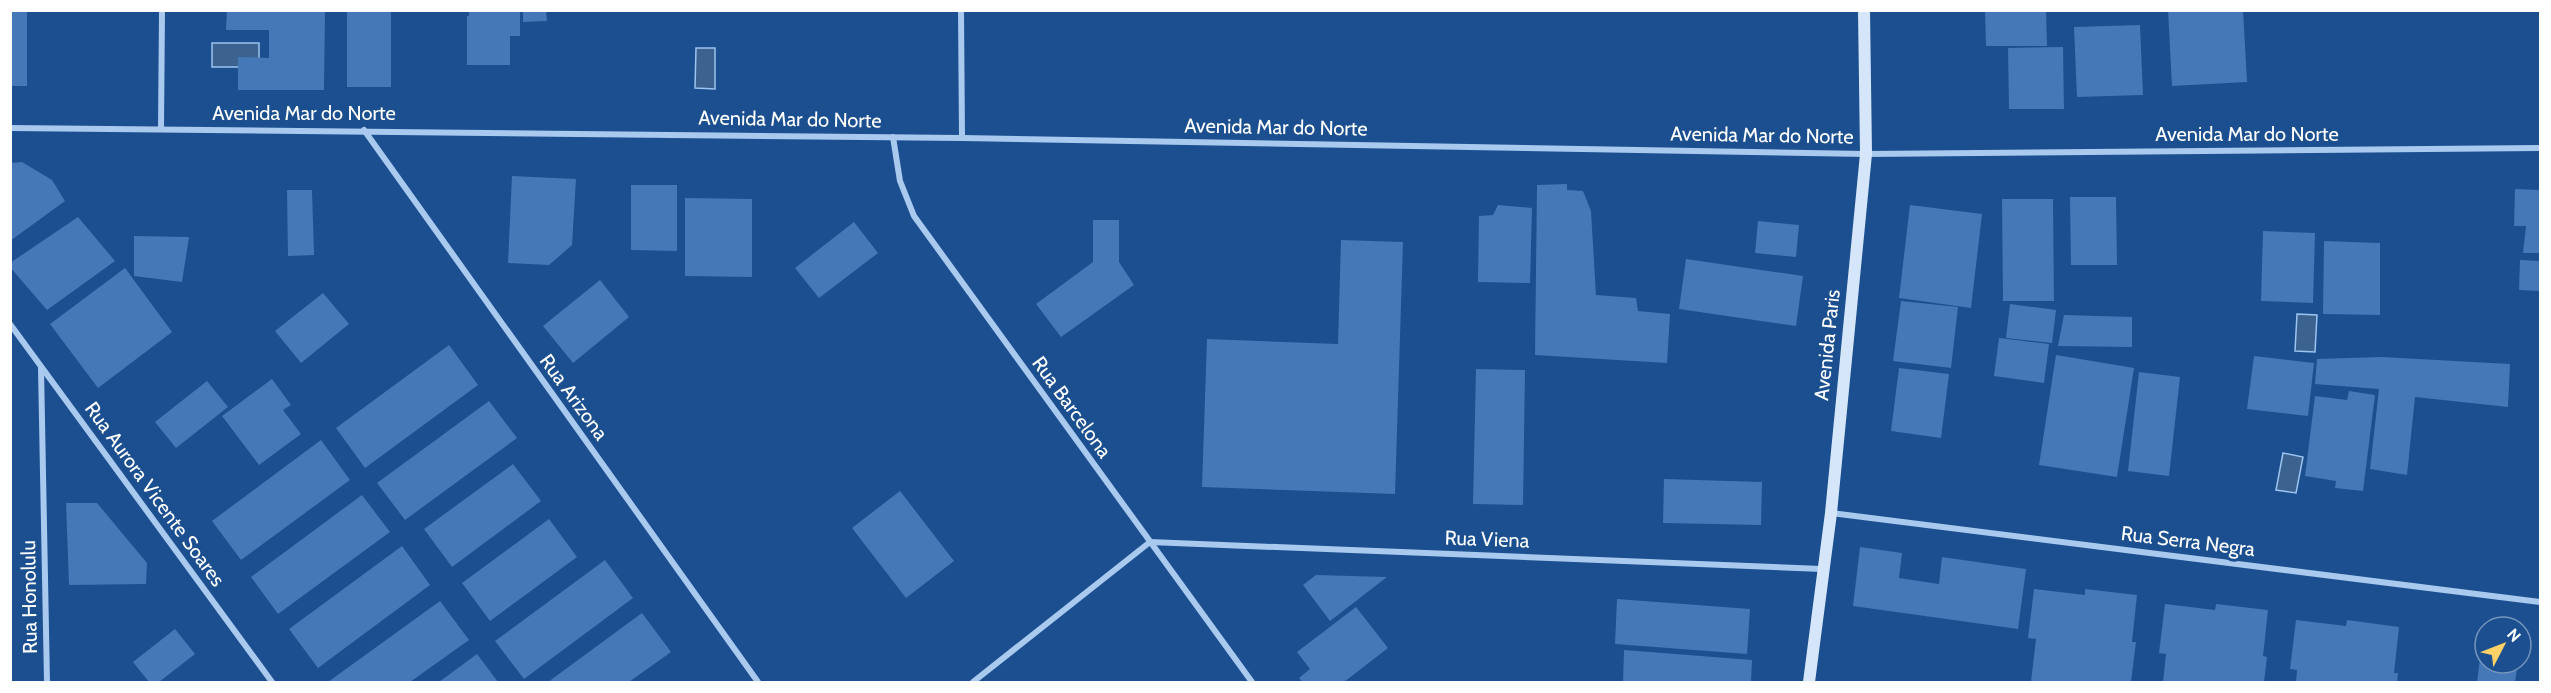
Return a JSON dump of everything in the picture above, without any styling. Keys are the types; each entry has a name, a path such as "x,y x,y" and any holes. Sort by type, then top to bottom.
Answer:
{"street":[{"path":"161,129 162,10"},
{"path":"961,10 962,138"},
{"name":"Avenida Paris","path":"1809,682 1831,513 1866,154 1864,10"},
{"name":"Avenida Mar do Norte","path":"10,128 893,137 1866,154 2541,148"},
{"name":"Rua Arizona","path":"364,130 758,682"},
{"name":"Rua Barcelona","path":"893,137 900,181 914,216 1252,682"},
{"name":"Rua Aurora Vicente Soares","path":"10,324 272,682"},
{"name":"Rua Honolulu","path":"41,367 47,682"},
{"name":"Rua Serra Negra","path":"1831,513 2541,602"},
{"path":"973,682 1150,542"},
{"name":"Rua Viena","path":"1150,542 1822,569"}],"water":[{"path":"212,43 259,43 259,67 212,67"},
{"path":"696,48 715,48 715,89 695,88"},
{"path":"2297,314 2317,315 2315,352 2295,351"},
{"path":"2283,453 2303,457 2296,493 2276,490"}],"building":[{"path":"10,10 27,10 27,86 10,86"},
{"path":"227,10 325,10 324,90 238,90 238,57 269,58 269,30 226,30"},
{"path":"347,10 391,10 391,87 347,87"},
{"path":"469,10 520,10 520,36 510,36 510,65 467,65"},
{"path":"523,10 546,10 547,21 523,22"},
{"path":"1985,10 2046,10 2047,46 1986,46"},
{"path":"2168,10 2243,10 2247,82 2172,86"},
{"path":"2140,25 2143,95 2077,97 2074,27"},
{"path":"2063,47 2064,109 2009,109 2008,48"},
{"path":"22,162 52,180 65,201 10,241 10,163"},
{"path":"512,176 576,179 572,245 549,265 508,263"},
{"path":"1567,184 1567,190 1583,191 1591,211 1596,295 1636,298 1638,311 1670,314 1667,363 1535,355 1537,185"},
{"path":"631,185 677,185 677,251 631,250"},
{"path":"2515,189 2540,190 2540,253 2523,253 2526,226 2514,226"},
{"path":"287,190 312,190 314,255 288,256"},
{"path":"2070,197 2116,197 2117,265 2071,265"},
{"path":"685,198 752,199 752,277 685,276"},
{"path":"2002,199 2053,199 2054,301 2003,301"},
{"path":"1498,205 1532,208 1530,283 1478,282 1479,216 1493,215"},
{"path":"1910,205 1982,214 1971,308 1899,298"},
{"path":"78,217 115,261 47,310 10,267 10,263"},
{"path":"1093,220 1119,220 1119,262 1134,285 1061,337 1036,304 1093,262"},
{"path":"1758,221 1799,225 1796,257 1755,253"},
{"path":"854,222 878,253 819,298 795,268"},
{"path":"2263,231 2315,233 2313,303 2261,301"},
{"path":"134,236 189,237 182,282 134,276"},
{"path":"1341,240 1403,242 1395,494 1202,487 1207,339 1338,344"},
{"path":"2324,241 2380,243 2380,315 2323,314"},
{"path":"1686,259 1803,276 1796,326 1679,309"},
{"path":"2520,260 2540,261 2540,291 2519,290"},
{"path":"125,268 172,332 98,388 50,324"},
{"path":"600,280 629,317 573,363 543,326"},
{"path":"323,293 349,324 301,363 275,331"},
{"path":"1901,301 1958,307 1951,368 1893,361"},
{"path":"2010,304 2056,310 2052,343 2006,338"},
{"path":"2064,315 2132,317 2132,347 2058,346"},
{"path":"1999,338 2049,344 2044,383 1994,376"},
{"path":"449,345 478,385 365,468 336,428"},
{"path":"2056,355 2134,368 2117,477 2039,465"},
{"path":"2254,356 2314,363 2308,416 2247,409"},
{"path":"2382,357 2510,364 2508,407 2415,397 2407,475 2370,469 2379,389 2315,384 2317,359"},
{"path":"1899,368 1949,374 1941,438 1891,431"},
{"path":"1476,369 1525,370 1523,505 1473,504"},
{"path":"2139,372 2180,377 2169,476 2128,471"},
{"path":"272,379 291,405 283,410 301,434 259,465 222,416"},
{"path":"207,381 228,407 176,448 155,422"},
{"path":"2349,391 2375,395 2363,491 2335,488 2336,481 2305,476 2315,396 2347,400"},
{"path":"489,401 517,438 405,520 377,483"},
{"path":"321,440 350,480 241,560 212,521"},
{"path":"513,464 541,501 452,567 424,529"},
{"path":"1664,479 1762,482 1761,525 1663,523"},
{"path":"900,491 954,561 906,598 852,528"},
{"path":"362,495 390,532 278,614 251,577"},
{"path":"66,503 97,503 147,563 146,584 69,585"},
{"path":"549,519 577,557 490,621 462,583"},
{"path":"402,546 430,585 318,668 289,629"},
{"path":"1860,547 1902,553 1899,578 1939,584 1942,557 2026,569 2018,629 1853,606"},
{"path":"605,560 633,598 524,679 495,641"},
{"path":"1316,575 1387,577 1330,621 1303,585"},
{"path":"2034,589 2085,595 2085,589 2137,595 2132,642 2136,642 2131,682 2031,682 2036,639 2028,638"},
{"path":"1617,599 1750,609 1747,654 1615,644"},
{"path":"440,601 469,640 410,682 328,682"},
{"path":"2165,604 2215,610 2216,604 2268,610 2263,656 2267,657 2264,682 2163,682 2166,654 2159,653"},
{"path":"1356,607 1388,648 1344,682 1303,682 1299,678 1310,669 1297,652"},
{"path":"642,613 671,652 629,682 548,682"},
{"path":"2296,620 2346,626 2347,620 2399,627 2394,673 2398,673 2397,682 2296,682 2297,670 2290,669"},
{"path":"175,629 195,654 159,682 149,682 133,662"},
{"path":"1624,650 1752,660 1751,682 1623,682"},
{"path":"477,654 498,682 439,682"},
{"path":"2478,675 2516,675 2515,682 2477,682"}]}
